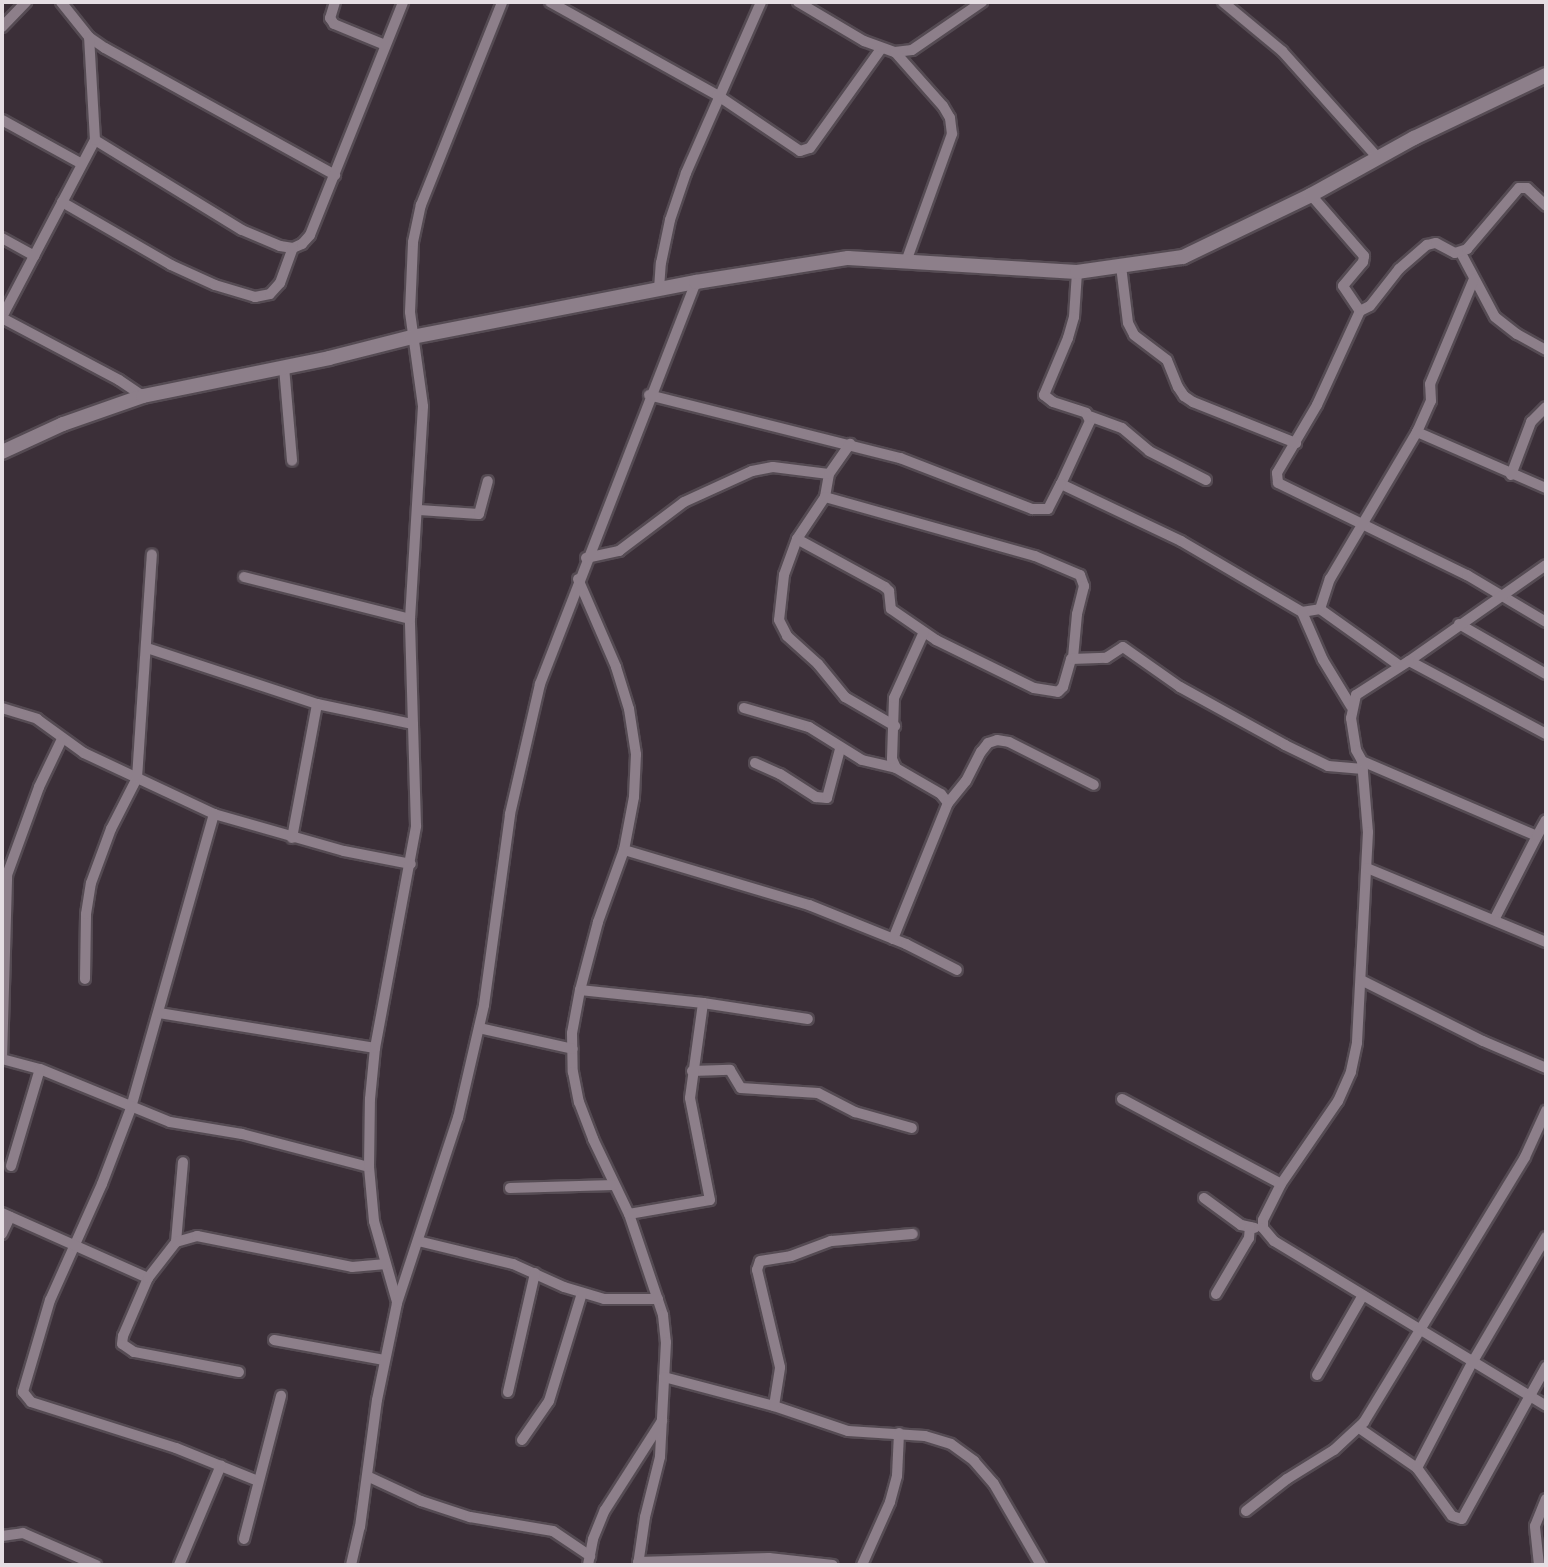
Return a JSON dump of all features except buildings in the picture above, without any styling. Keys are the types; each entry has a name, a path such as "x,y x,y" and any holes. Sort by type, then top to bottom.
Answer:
{"main road":[{"path":"2,452 63,425 143,396 412,337 696,282 848,258 1077,272 1183,257 1546,75"}],"street":[{"path":"2,27 26,2"},
{"path":"61,2 89,37 335,175"},
{"path":"335,2 330,18 334,24 385,45"},
{"path":"96,140 242,230 264,241 293,248 302,244 310,235 403,2"},
{"path":"397,1303 374,1221 369,1167 375,1048 411,864 416,782 410,619 419,510 423,406 412,337 413,242 421,205 502,2"},
{"path":"550,2 718,95 794,149 805,152 881,49"},
{"path":"659,289 661,263 670,220 718,95 761,2"},
{"path":"798,2 814,5 881,49 895,52 912,50 982,2"},
{"path":"1223,2 1282,51 1378,158"},
{"path":"89,37 96,140 2,318 119,380 143,396"},
{"path":"895,52 943,106 950,118 952,134 906,262"},
{"path":"2,120 82,164"},
{"path":"1546,206 1527,188 1519,188 1461,253 1455,253 1436,243 1427,245 1399,269 1370,306 1360,312 1296,443 1278,473 1278,484 1364,524 1501,594 1546,622"},
{"path":"1311,195 1364,256 1363,262 1345,280 1343,286 1360,312"},
{"path":"62,202 171,265 215,285 255,297 270,294 281,283 293,248"},
{"path":"2,239 34,256"},
{"path":"1461,253 1495,317 1517,334 1546,350"},
{"path":"1121,266 1128,323 1134,335 1167,360 1184,396 1296,443"},
{"path":"1077,272 1074,317 1044,395 1053,402 1122,428 1149,451 1206,480"},
{"path":"1320,609 1330,579 1417,432 1431,401 1430,384 1474,279"},
{"path":"351,1565 384,1360 397,1303 458,1118 479,1028 521,754 540,684 578,579 696,282"},
{"path":"284,367 292,461"},
{"path":"649,395 850,444 912,462 1042,511 1048,509 1061,484 1088,427 1089,416"},
{"path":"1511,475 1531,422 1546,407"},
{"path":"1417,432 1546,488"},
{"path":"850,444 829,474 825,497 797,539 784,575 779,620 787,636 818,664 845,697 895,726"},
{"path":"586,558 620,551 684,502 752,471 773,467 829,474"},
{"path":"419,510 479,514 488,481"},
{"path":"1061,484 1181,541 1302,612 1323,660 1351,706 1353,737 1363,765 1367,798 1367,868 1357,1043 1350,1072 1338,1101 1281,1184 1266,1211 1263,1228"},
{"path":"797,539 885,587 889,591 891,609 957,653 1049,693 1058,692 1063,687 1073,658 1077,614 1084,586 1080,575 1035,556 825,497"},
{"path":"85,979 86,914 91,883 111,829 137,778 152,555"},
{"path":"1351,706 1356,695 1366,686 1405,664 1501,594 1546,565"},
{"path":"244,577 410,619"},
{"path":"578,579 616,667 629,709 636,754 634,797 624,850 598,922 580,990 573,1049 579,1102 629,1214 658,1299 664,1328 660,1457 645,1517 638,1563 769,1558 833,1565"},
{"path":"1302,612 1320,609 1405,664 1546,734"},
{"path":"1459,624 1546,674"},
{"path":"896,768 892,760 894,698 924,632"},
{"path":"147,648 317,704 412,724"},
{"path":"1073,658 1106,658 1123,648 1180,687 1328,766 1363,765 1537,836"},
{"path":"292,838 317,704"},
{"path":"2,708 37,719 62,739 214,814 292,838 411,864"},
{"path":"744,708 809,727 840,749 876,765 896,768 941,793 948,803"},
{"path":"62,739 4,874 2,1059 40,1069 170,1122 242,1134 369,1167"},
{"path":"893,939 948,803 966,780 988,743 997,740 1009,742 1094,785"},
{"path":"755,763 780,774 816,797 827,798 840,749"},
{"path":"214,814 131,1108 37,1338 23,1385 25,1398 221,1465 258,1481"},
{"path":"1494,920 1546,820"},
{"path":"624,850 770,892 893,939 957,970"},
{"path":"1367,868 1546,942"},
{"path":"1361,980 1483,1041 1546,1068"},
{"path":"580,990 703,1003 808,1019"},
{"path":"629,1214 710,1200 690,1098 703,1003"},
{"path":"159,1013 375,1048"},
{"path":"479,1028 573,1049"},
{"path":"11,1166 40,1069"},
{"path":"692,1071 730,1070 741,1088 818,1093 855,1112 912,1128"},
{"path":"1122,1099 1281,1184"},
{"path":"1246,1511 1287,1479 1334,1450 1359,1428 1525,1157 1546,1111"},
{"path":"176,1242 183,1163"},
{"path":"510,1188 614,1185"},
{"path":"1203,1198 1231,1219 1250,1227 1263,1228 1274,1241 1546,1406"},
{"path":"2,1234 6,1215 148,1279"},
{"path":"1216,1294 1249,1238 1250,1227"},
{"path":"774,1406 780,1367 757,1270 760,1261 791,1256 831,1241 913,1234"},
{"path":"239,1372 134,1352 122,1344 148,1279 176,1242 184,1237 197,1236 352,1267 386,1264"},
{"path":"1417,1468 1472,1363 1546,1237"},
{"path":"418,1241 513,1264 582,1293 604,1299 658,1299"},
{"path":"1535,1257 1546,1262"},
{"path":"508,1392 536,1273"},
{"path":"522,1440 549,1401 582,1293"},
{"path":"1317,1375 1363,1296"},
{"path":"274,1340 384,1360"},
{"path":"1359,1428 1417,1468 1452,1516 1462,1519 1546,1367"},
{"path":"664,1377 774,1406 848,1431 874,1435 899,1433 925,1436 951,1444 974,1461 994,1484 1041,1565"},
{"path":"244,1539 281,1396"},
{"path":"367,1476 421,1501 470,1517 553,1531 589,1561 605,1510 662,1421"},
{"path":"862,1565 890,1502 897,1476 899,1433"},
{"path":"178,1565 221,1465"},
{"path":"1539,1565 1535,1526 1546,1499"},
{"path":"2,1536 23,1533 96,1565"}]}
